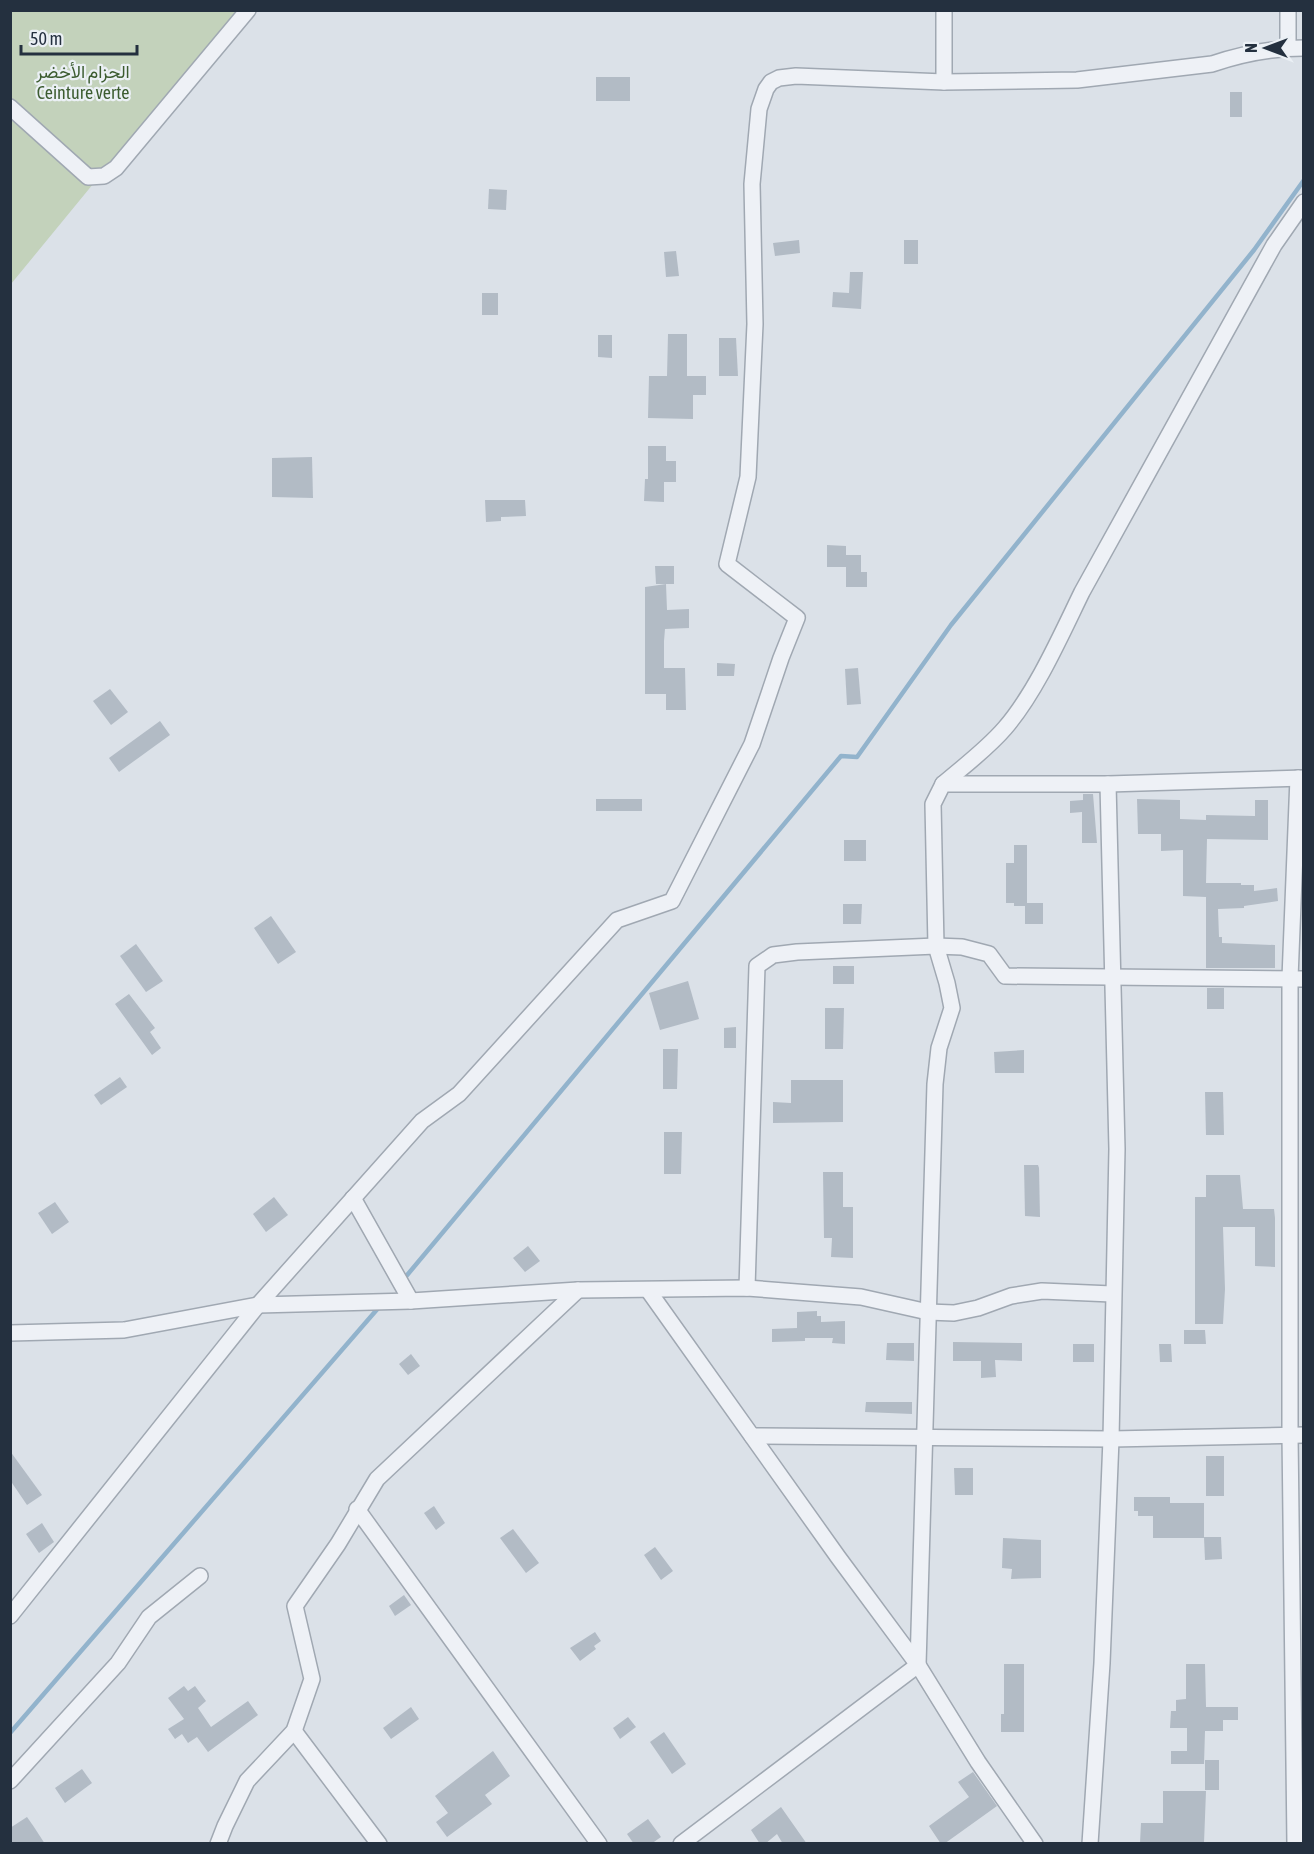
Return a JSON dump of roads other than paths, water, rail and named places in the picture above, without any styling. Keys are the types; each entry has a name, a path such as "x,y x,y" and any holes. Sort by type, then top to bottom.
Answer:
{"street":[{"path":"10,107 88,177 104,176 116,168 248,10"},
{"path":"944,10 944,82"},
{"path":"10,1617 258,1305 422,1121 459,1094 617,920 672,901 752,744 797,618 727,564 748,477 755,324 752,183 759,109 771,82 779,78 796,76 944,82 1077,80 1212,64 1233,57 1296,48 1288,10"},
{"path":"918,1665 935,1084 939,1048 952,1008 936,946 933,804 943,784 1000,733 1028,694 1274,245 1304,202"},
{"path":"943,784 1108,784 1301,778 1297,979 1295,1844"},
{"path":"1090,1844 1102,1663 1117,1149 1108,784"},
{"path":"747,1288 756,966 773,955 936,946 962,947 989,954 1005,976 1297,979"},
{"path":"353,1198 411,1301"},
{"path":"10,1333 124,1330 258,1305 411,1301 578,1290 747,1288 861,1297 928,1312 954,1313 978,1308 1011,1296 1042,1291 1112,1294"},
{"path":"218,1844 247,1781 294,1731 312,1679 295,1606 338,1544 357,1509 377,1479 578,1290"},
{"path":"648,1290 838,1557 918,1665 978,1761 1035,1844"},
{"path":"752,1436 1110,1439 1297,1435"},
{"path":"357,1509 599,1844"},
{"path":"10,1781 118,1663 149,1617 200,1576"},
{"path":"681,1844 918,1665"},
{"path":"294,1731 379,1844"}],"waterway":[{"path":"403,1280 841,756 857,757 951,625 1254,250 1304,180"},
{"path":"10,1733 380,1306"}],"park label":[{"name":"الحزام الأخضر Ceinture verte","path":"83,82"}]}
